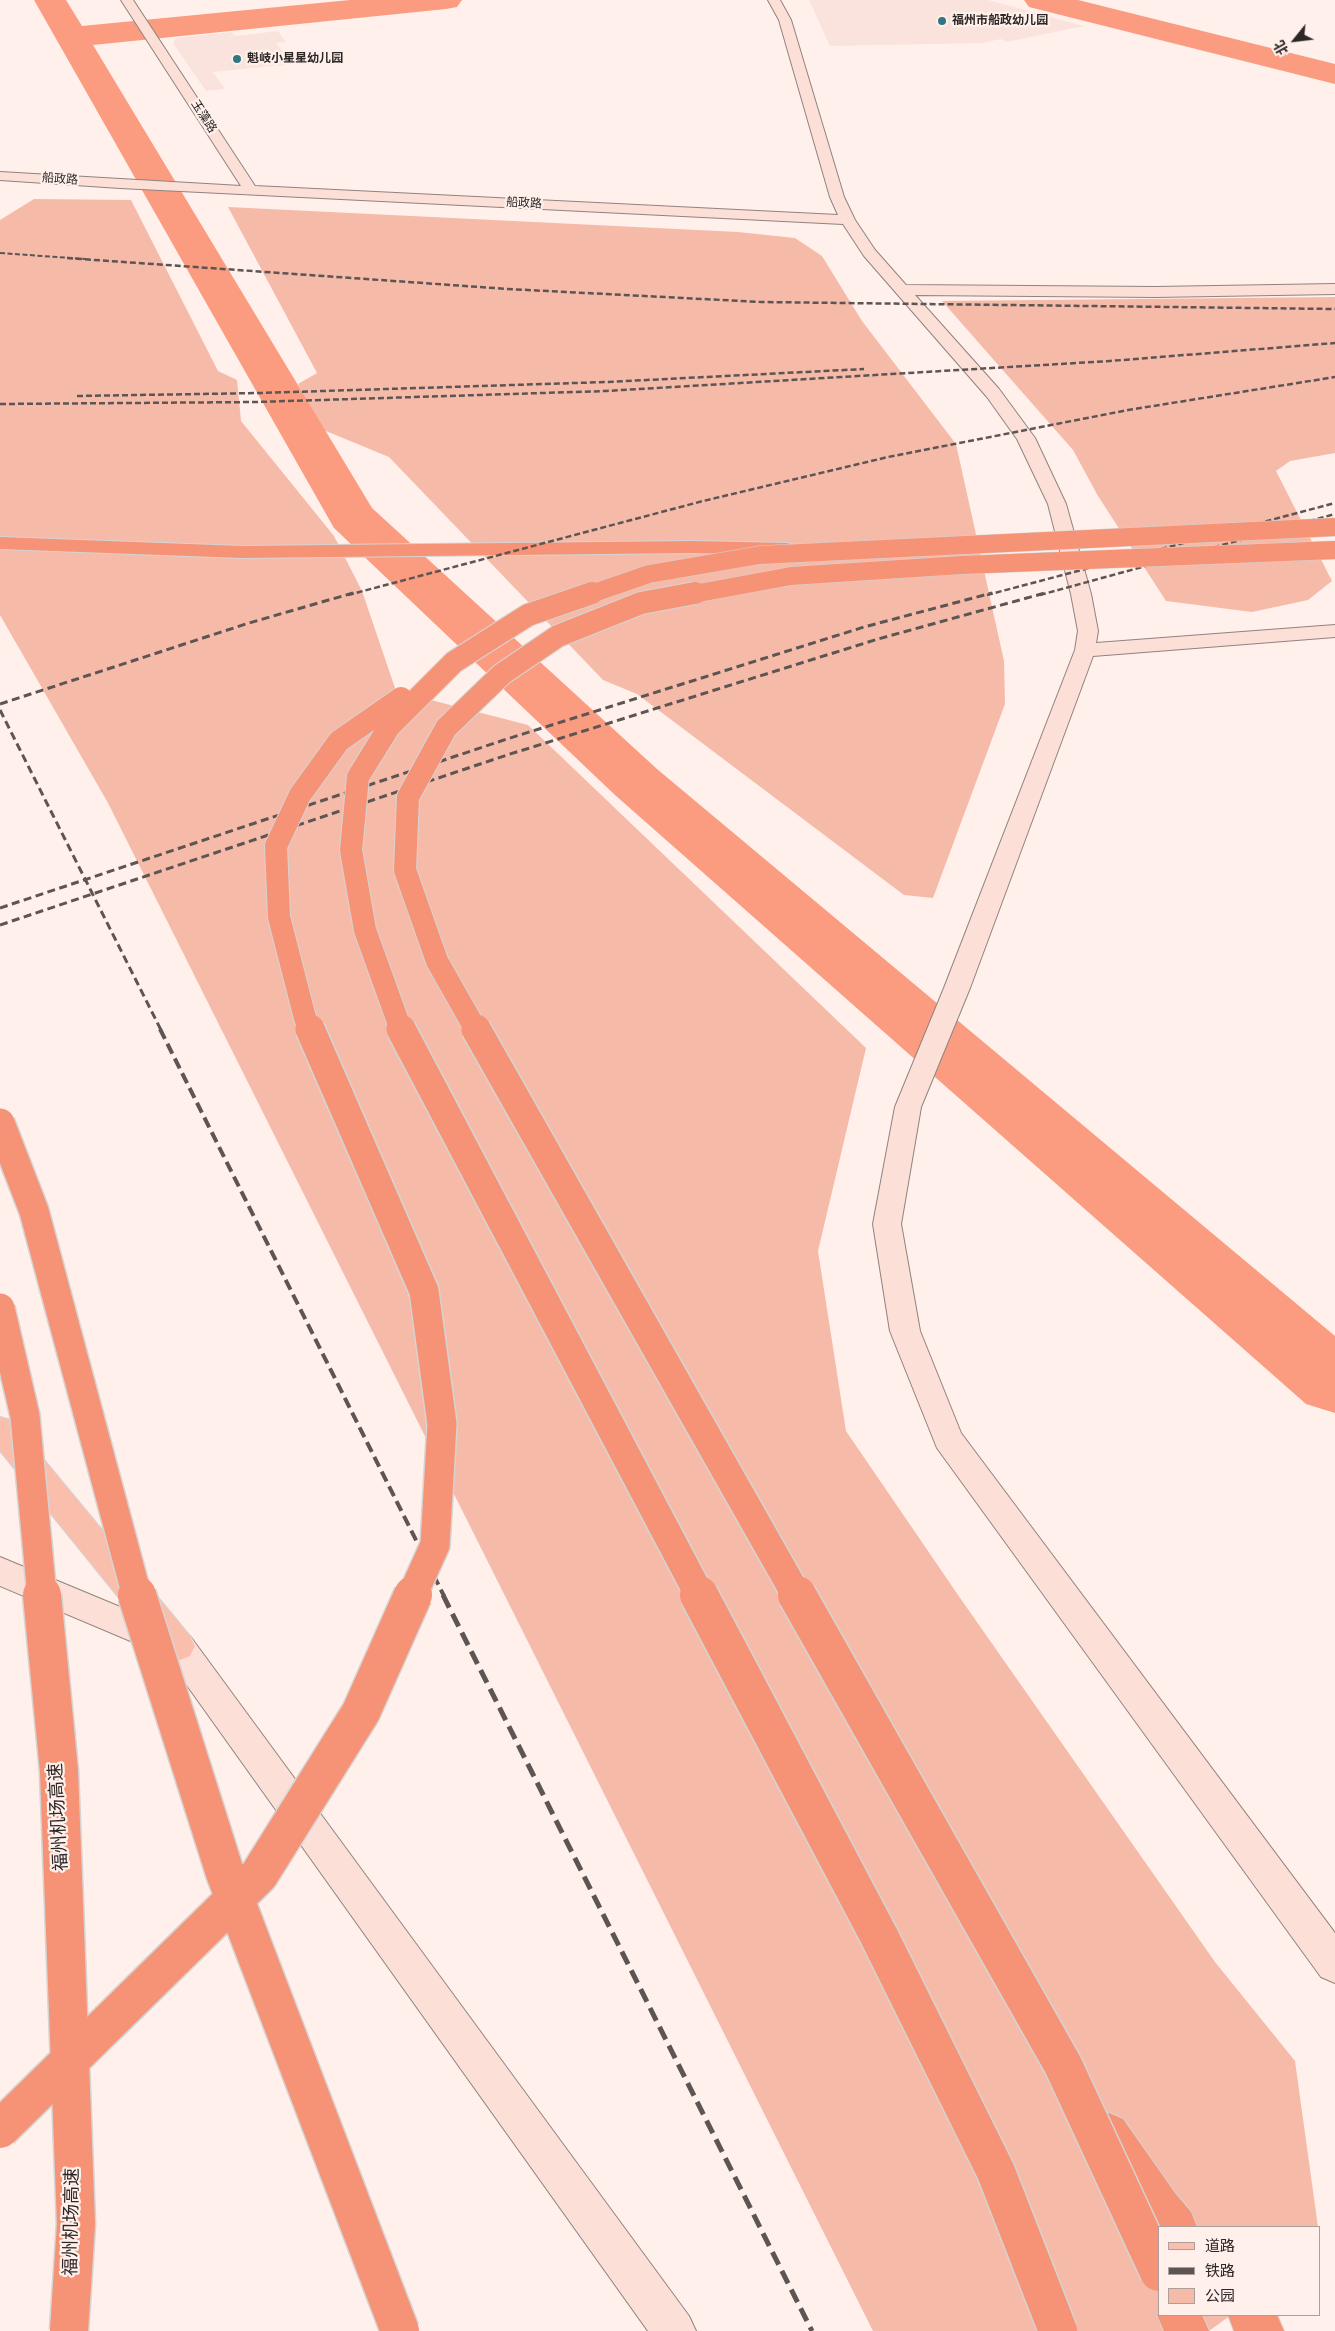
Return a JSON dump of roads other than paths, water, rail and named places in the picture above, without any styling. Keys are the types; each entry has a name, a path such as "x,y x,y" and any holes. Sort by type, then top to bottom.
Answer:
{"highway":[{"path":"0,2129 259,1875 361,1712 435,1545 442,1424 424,1291 305,1018 279,917 276,846 300,795 339,741 454,662 528,615 650,574 760,555 1335,527"},
{"path":"0,543 242,552 692,547 851,550"},
{"path":"1175,2226 1154,2200 1063,2065 437,961 405,870 408,797 446,728 502,674 558,636 641,603 791,576 962,564 1335,550"},
{"path":"454,662 389,727 358,777 351,850 365,930 398,1024 879,1936 996,2172 1058,2331"},
{"path":"0,1123 34,1211 145,1627 224,1873 400,2331"},
{"name":"福州机场高速","path":"0,1308 25,1416 59,1772 76,2224 69,2331"},
{"path":"1063,2065 1158,2270"},
{"path":"1179,2316 1187,2331"},
{"path":"1249,2316 1262,2331"}],"main road":[{"path":"0,1429 178,1646"}],"street":[{"name":"玉藻路","path":"127,0 250,189"},
{"path":"774,0 785,20 837,197 848,220 869,252 993,393 1026,438 1057,504 1081,594 1088,631 1085,650 957,988 908,1107 888,1224 905,1331 948,1439 1335,1964"},
{"name":"船政路","path":"0,176 120,184 848,220"},
{"path":"902,290 1164,292 1335,289"},
{"path":"1085,650 1335,631"},
{"path":"0,1571 178,1646 674,2331"}],"waterway":[{"path":"50,0 72,37"},
{"path":"72,37 446,0"},
{"path":"1040,0 1335,74"},
{"path":"72,37 352,517 636,782 1335,1382"}],"railway":[{"path":"0,253 85,259"},
{"path":"67,258 508,289 761,302 1335,309"},
{"path":"0,404 257,402 606,391 1110,361 1335,343"},
{"path":"77,396 260,393 607,382 864,369"},
{"path":"348,595 703,501 888,457 1128,410 1335,377"},
{"path":"987,595 1335,503"},
{"path":"1040,595 1335,514"},
{"path":"0,704 249,623 353,593"},
{"path":"85,880 507,739 864,627 992,593"},
{"path":"93,894 507,755 878,639 1045,593"},
{"path":"0,710 85,880"},
{"path":"0,908 85,880"},
{"path":"85,880 93,894"},
{"path":"0,925 93,894"},
{"path":"93,894 161,1030"},
{"path":"160,1029 444,1596"},
{"path":"443,1595 812,2331"}],"place":[{"name":"福州市船政幼儿园","path":"942,21"},
{"name":"魁岐小星星幼儿园","path":"237,59"}]}
